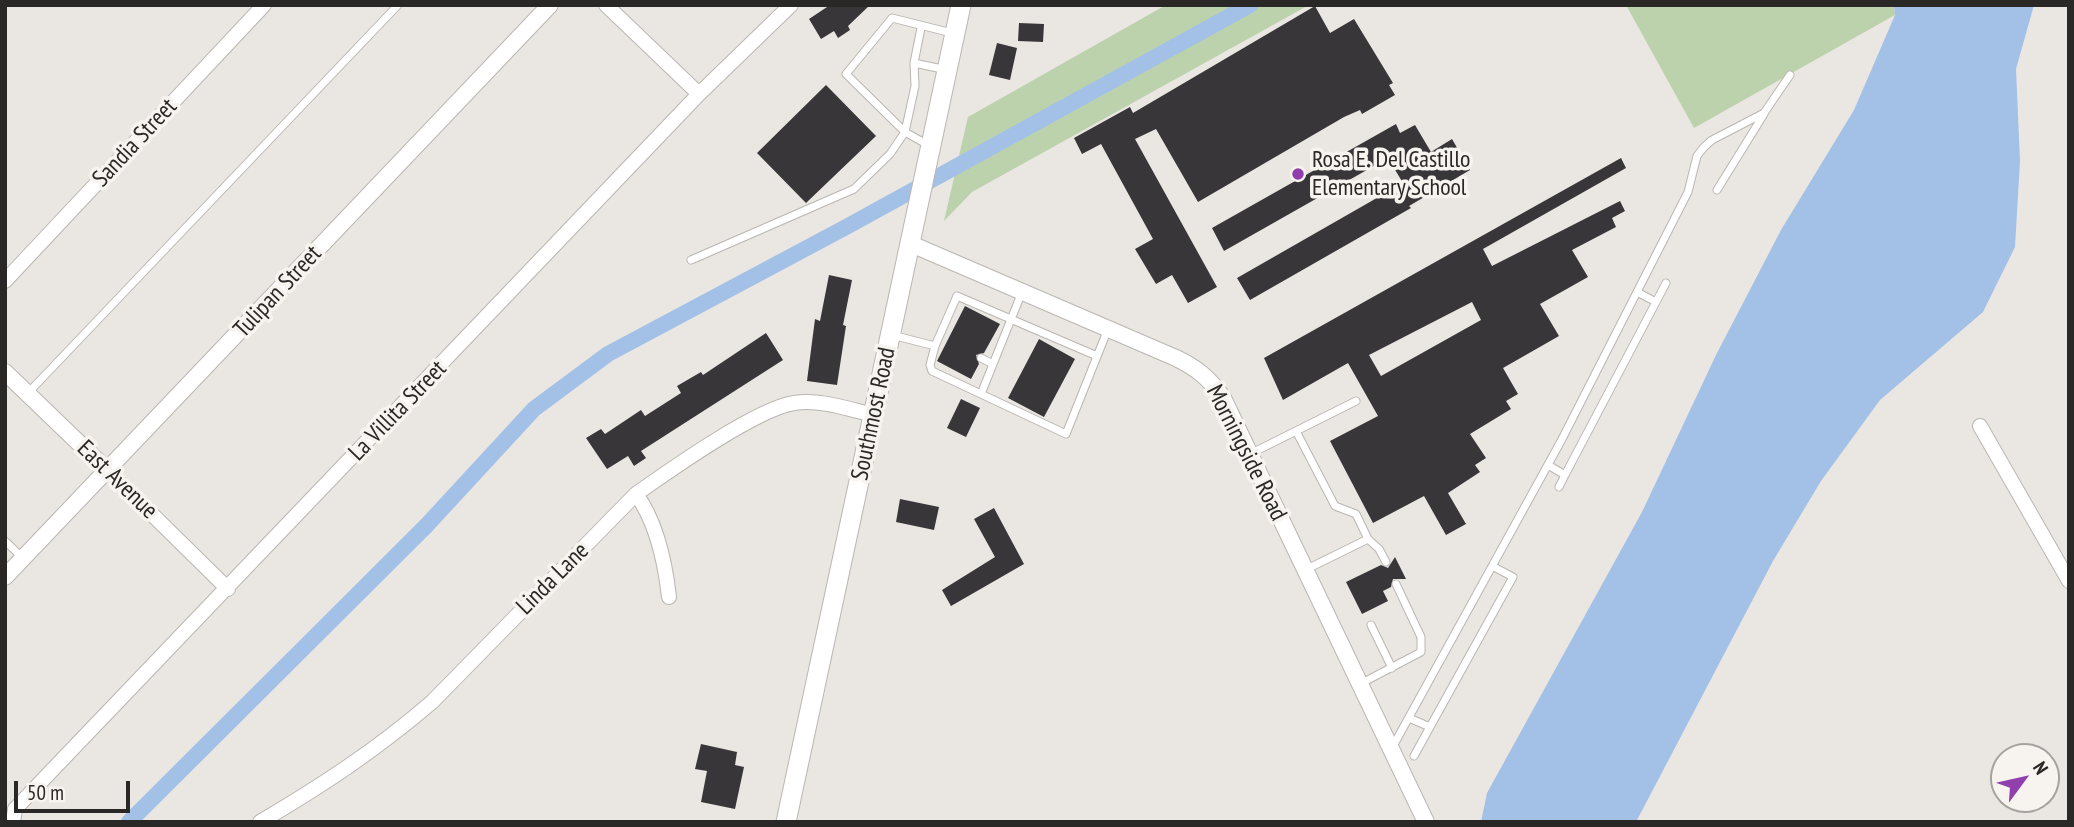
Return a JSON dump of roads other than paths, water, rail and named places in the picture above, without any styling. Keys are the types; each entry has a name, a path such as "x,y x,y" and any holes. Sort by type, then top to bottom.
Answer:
{"main road":[{"name":"Southmost Road","path":"786,822 961,5"}],"street":[{"name":"Sandia Street","path":"5,281 264,5"},
{"name":"Tulipan Street","path":"5,578 550,5"},
{"path":"606,5 699,94"},
{"name":"La Villita Street","path":"13,822 15,809 699,94 791,5"},
{"name":"Morningside Road","path":"913,234 1022,292 1196,367 1211,380 1223,398 1390,752 1426,822"},
{"name":"East Avenue","path":"5,372 228,589"},
{"name":"Linda Lane","path":"260,822 348,769 423,709 636,494 766,412 784,406 820,402 873,415"},
{"path":"1980,426 2069,581"},
{"path":"636,494 646,508 665,563 669,597"}],"lane":[{"path":"27,393 398,5"},
{"path":"931,147 905,132 846,74 892,18 921,28 955,34"},
{"path":"691,260 854,189 890,154 905,132 915,86 914,63 921,28"},
{"path":"914,63 948,70"},
{"path":"1717,190 1790,75"},
{"path":"1390,752 1548,465 1688,192 1697,156 1712,140 1764,113"},
{"path":"1559,487 1666,283"},
{"path":"981,394 1022,292"},
{"path":"1637,292 1656,302"},
{"path":"1097,356 957,296 949,313 943,338 935,346 930,365 932,371 1066,434 1108,329"},
{"path":"949,313 958,318"},
{"path":"891,335 935,346"},
{"path":"993,337 1002,342"},
{"path":"981,358 993,365"},
{"path":"1249,454 1356,401"},
{"path":"1296,431 1335,506 1356,514 1368,539 1379,549 1386,562"},
{"path":"1548,465 1565,475"},
{"path":"1304,570 1368,539"},
{"path":"5,541 23,559"},
{"path":"1414,756 1513,578 1492,566"},
{"path":"1358,685 1416,656 1423,646 1396,584"},
{"path":"1371,625 1392,668"},
{"path":"1409,718 1430,727"}],"water":[{"path":"1894,5 2034,5 2016,69 2020,161 2015,247 1983,312 1880,400 1821,481 1773,561 1636,822 1481,822 1487,793 1642,512 1716,355 1781,230 1854,110 1895,15"}],"waterway":[{"path":"129,822 426,526 534,409 608,354 848,226 1250,5"}],"place":[{"name":"Rosa E. Del Castillo Elementary School","path":"1298,174"}]}
